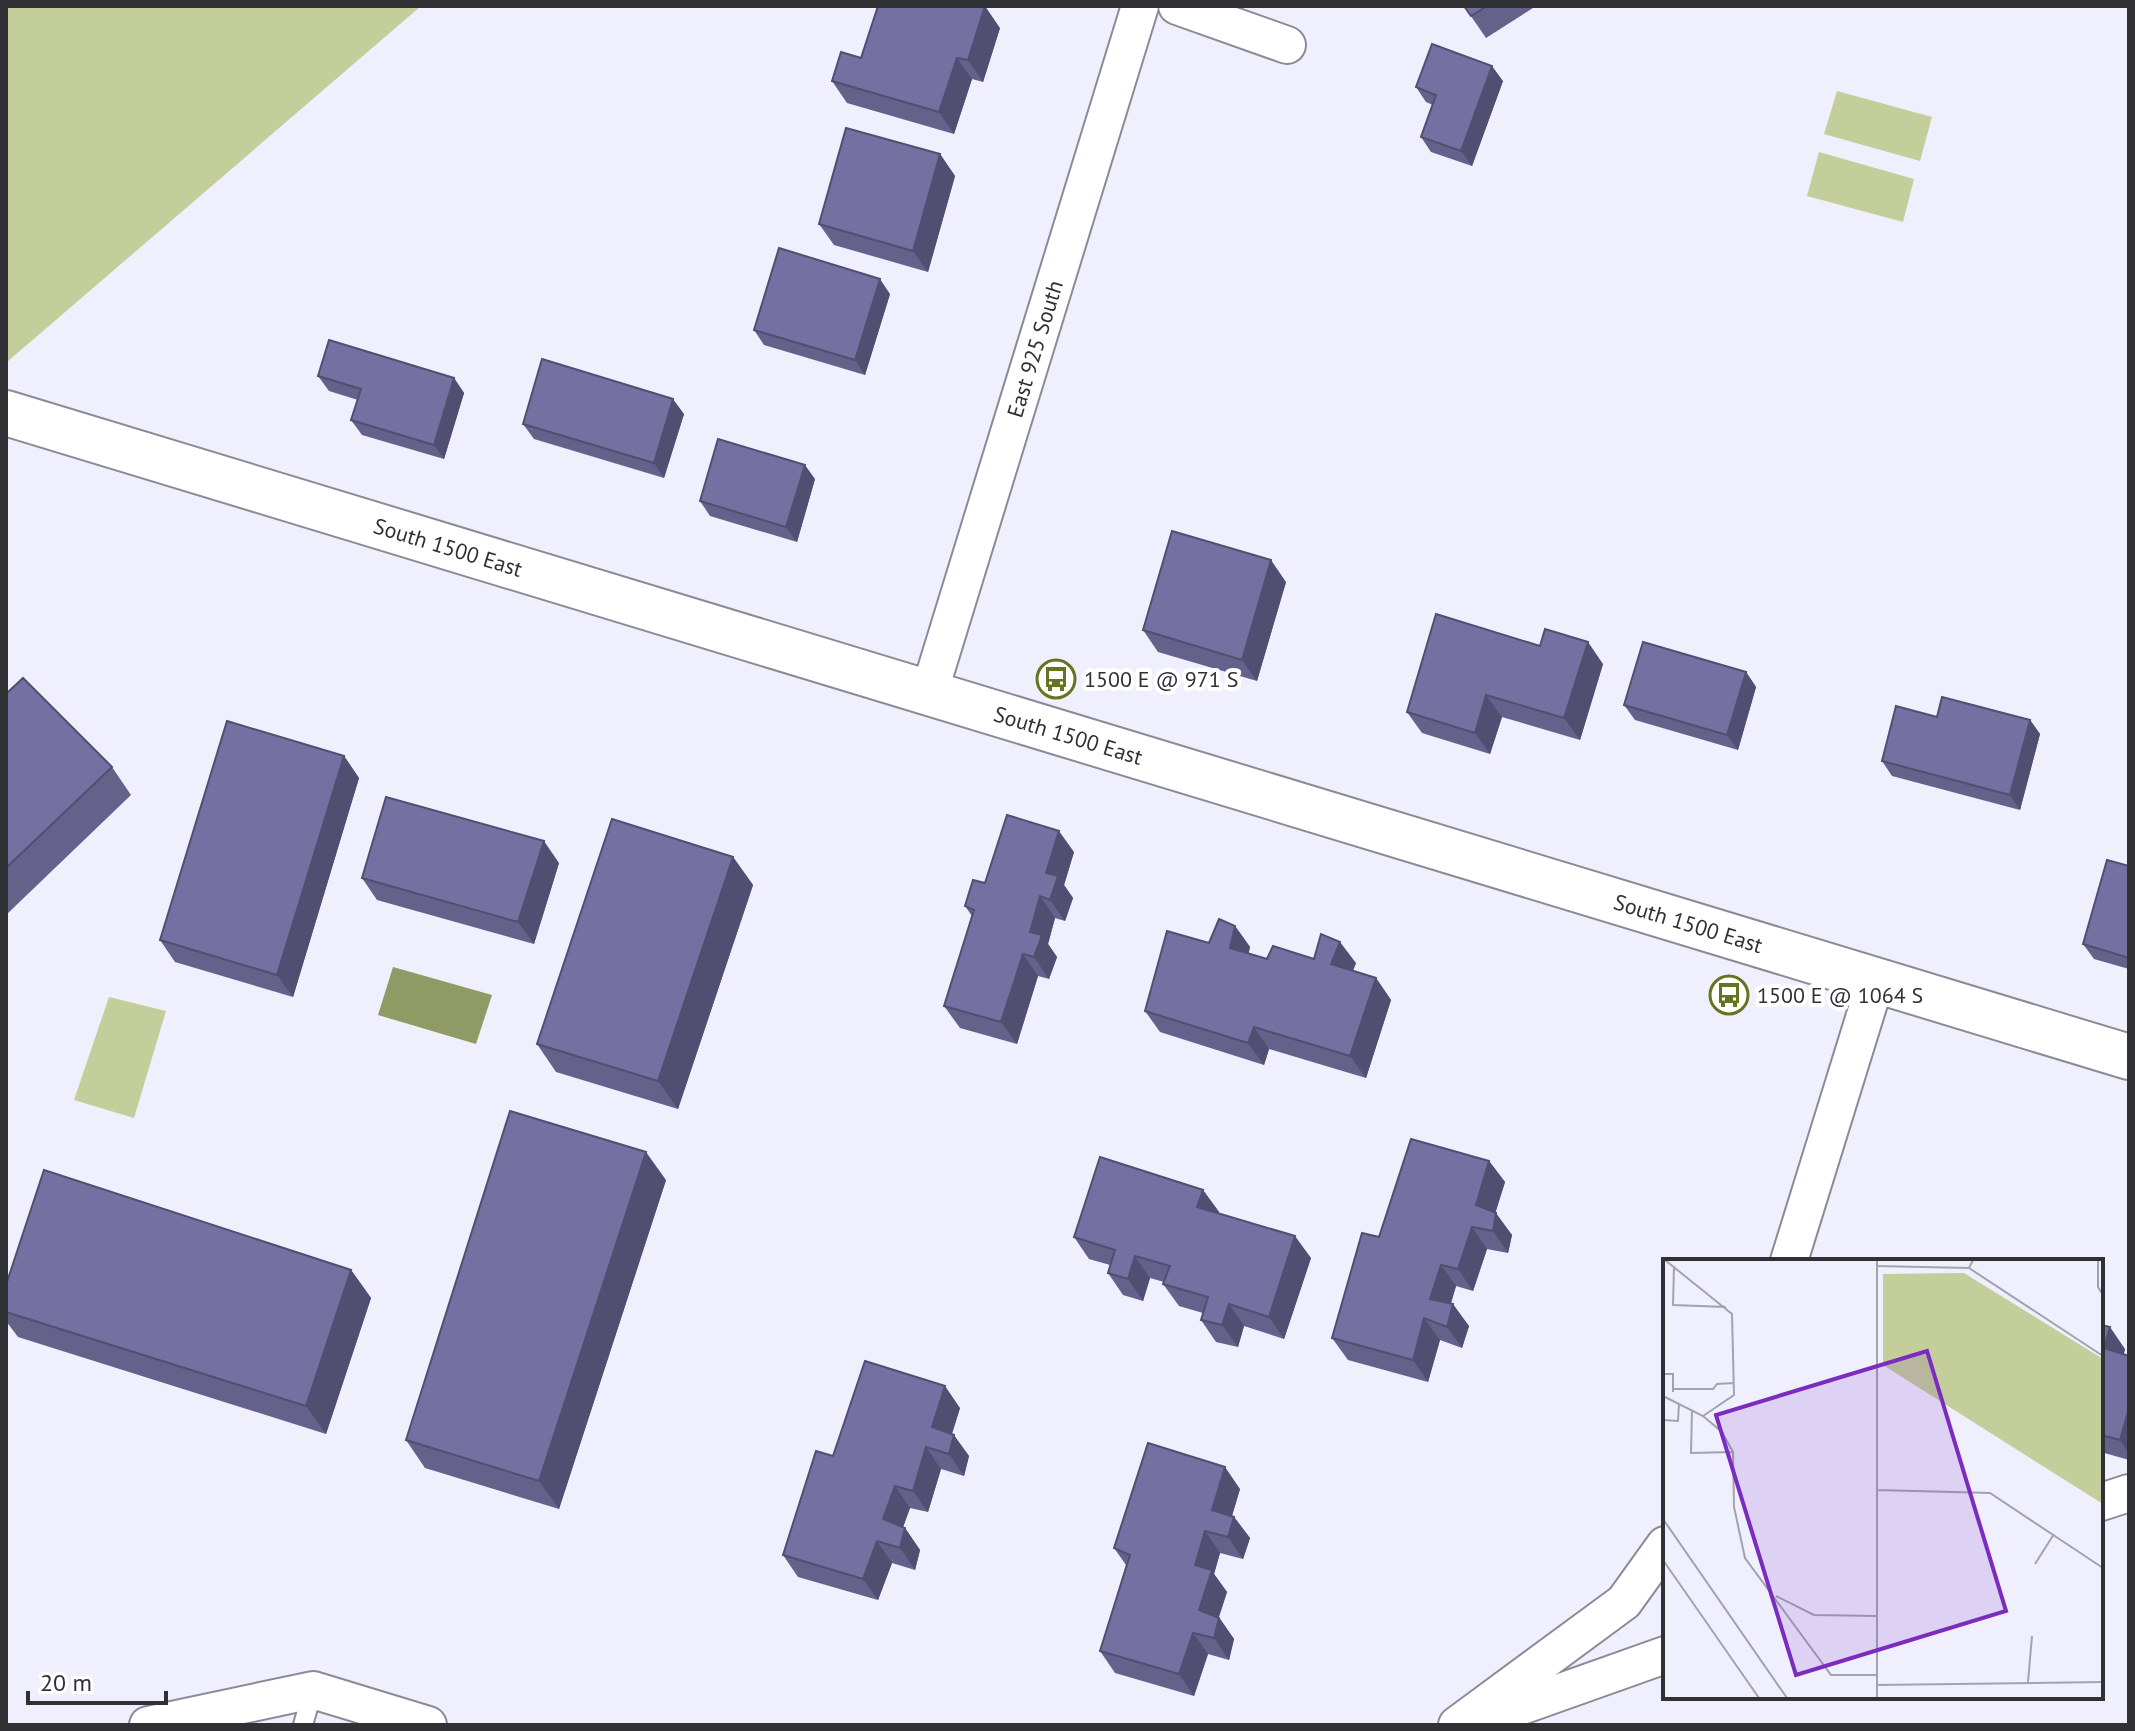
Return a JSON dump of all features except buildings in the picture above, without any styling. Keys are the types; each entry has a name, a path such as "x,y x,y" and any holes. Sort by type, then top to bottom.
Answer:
{"street":[{"name":"East 925 South","path":"929,693 1140,6"},
{"path":"1177,6 1287,45"},
{"name":"South 1500 East","path":"6,413 2129,1057"},
{"path":"1790,1259 1876,980"},
{"path":"2103,1501 2129,1493"},
{"path":"1457,1725 1624,1602 1663,1548"},
{"path":"1467,1725 1663,1656"},
{"path":"148,1725 313,1690 428,1725"}],"lane":[{"path":"303,1725 313,1690"}],"shaded area":[{"path":"6,6 421,6 7,362"},
{"path":"1837,91 1932,117 1920,161 1824,134"},
{"path":"1819,152 1914,179 1903,222 1807,196"},
{"path":"393,967 492,995 476,1044 378,1015"},
{"path":"109,997 166,1011 134,1118 74,1100"}],"place":[{"name":"1500 E @ 971 S","path":"1056,679"},
{"name":"1500 E @ 1064 S","path":"1729,995"}]}
